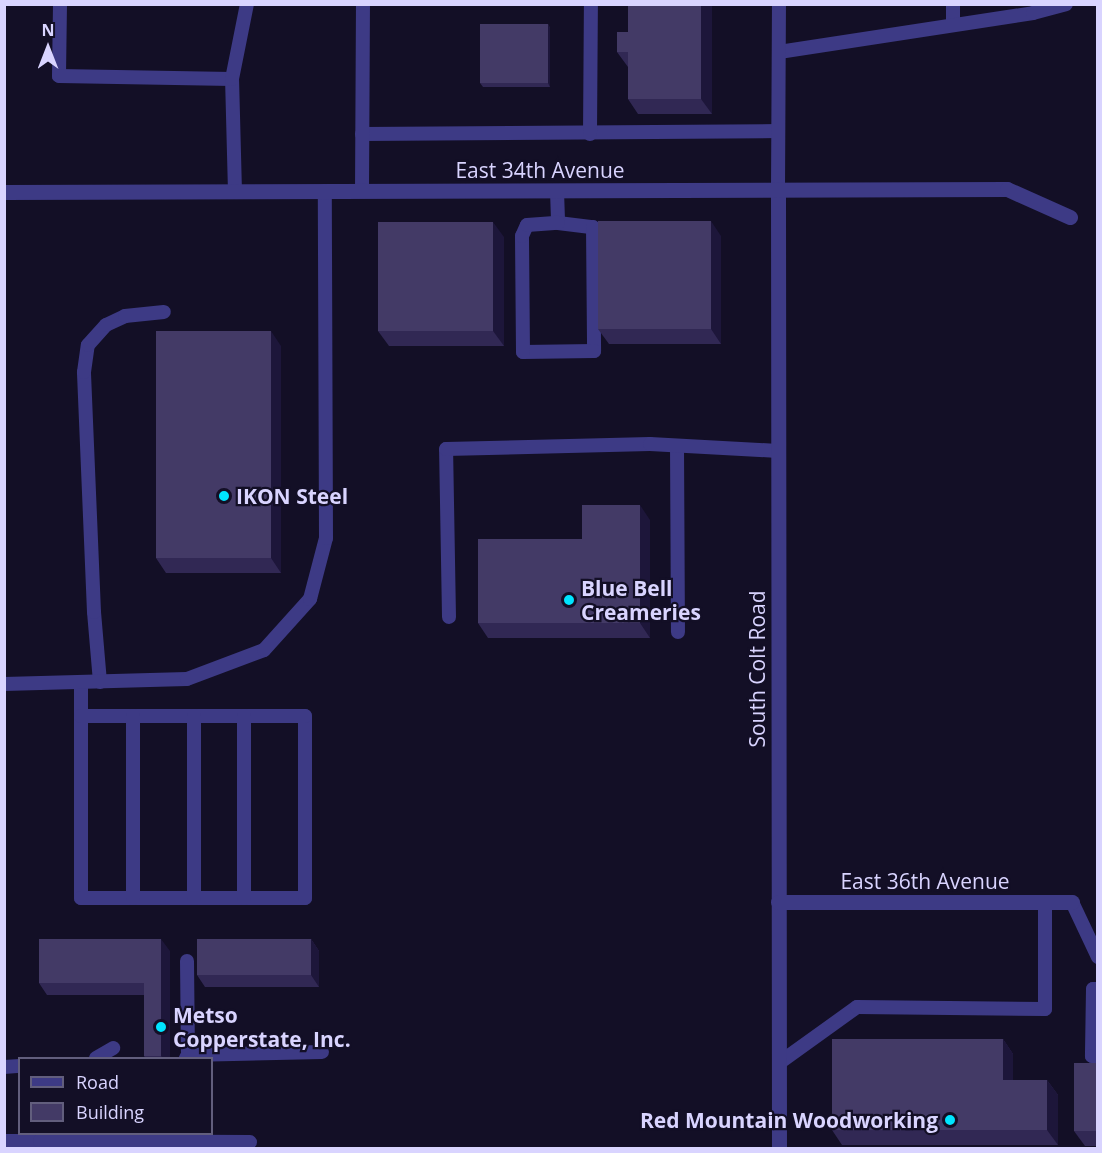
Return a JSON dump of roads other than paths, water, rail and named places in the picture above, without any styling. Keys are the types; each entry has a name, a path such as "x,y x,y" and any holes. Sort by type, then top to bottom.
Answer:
{"street":[{"name":"East 34th Avenue","path":"4,192 1007,189 1070,217"},
{"name":"South Colt Road","path":"778,190 779,1149"},
{"name":"East 36th Avenue","path":"778,902 1072,902"}],"lane":[{"path":"60,4 59,76 232,79"},
{"path":"235,192 232,79 247,4"},
{"path":"362,191 363,4"},
{"path":"590,134 591,4"},
{"path":"778,190 779,4"},
{"path":"953,4 953,25"},
{"path":"779,52 1033,13 1066,4"},
{"path":"362,134 778,131"},
{"path":"4,684 187,679 264,650 310,599 326,538 325,191"},
{"path":"557,191 558,223"},
{"path":"558,223 593,227 594,351 523,352 522,236 527,225 558,223"},
{"path":"100,681 94,612 84,372 88,345 106,325 125,316 164,312"},
{"path":"449,617 447,449 677,446 778,451"},
{"path":"677,446 678,632"},
{"path":"81,682 81,716 81,898 304,898 304,716 81,716"},
{"path":"133,716 133,898"},
{"path":"194,716 194,898"},
{"path":"244,716 244,898"},
{"path":"779,1063 857,1007 1045,1010 1045,902"},
{"path":"1072,902 1098,957"},
{"path":"187,961 187,1057 322,1052"},
{"path":"1098,989 1094,989 1092,1056 1098,1056"},
{"path":"99,1057 112,1048"},
{"path":"4,1141 40,1144 250,1142"}],"place":[{"name":"IKON Steel","path":"224,496"},
{"name":"Blue Bell Creameries","path":"569,600"},
{"name":"Metso Copperstate, Inc.","path":"161,1027"},
{"name":"Red Mountain Woodworking","path":"950,1120"}]}
